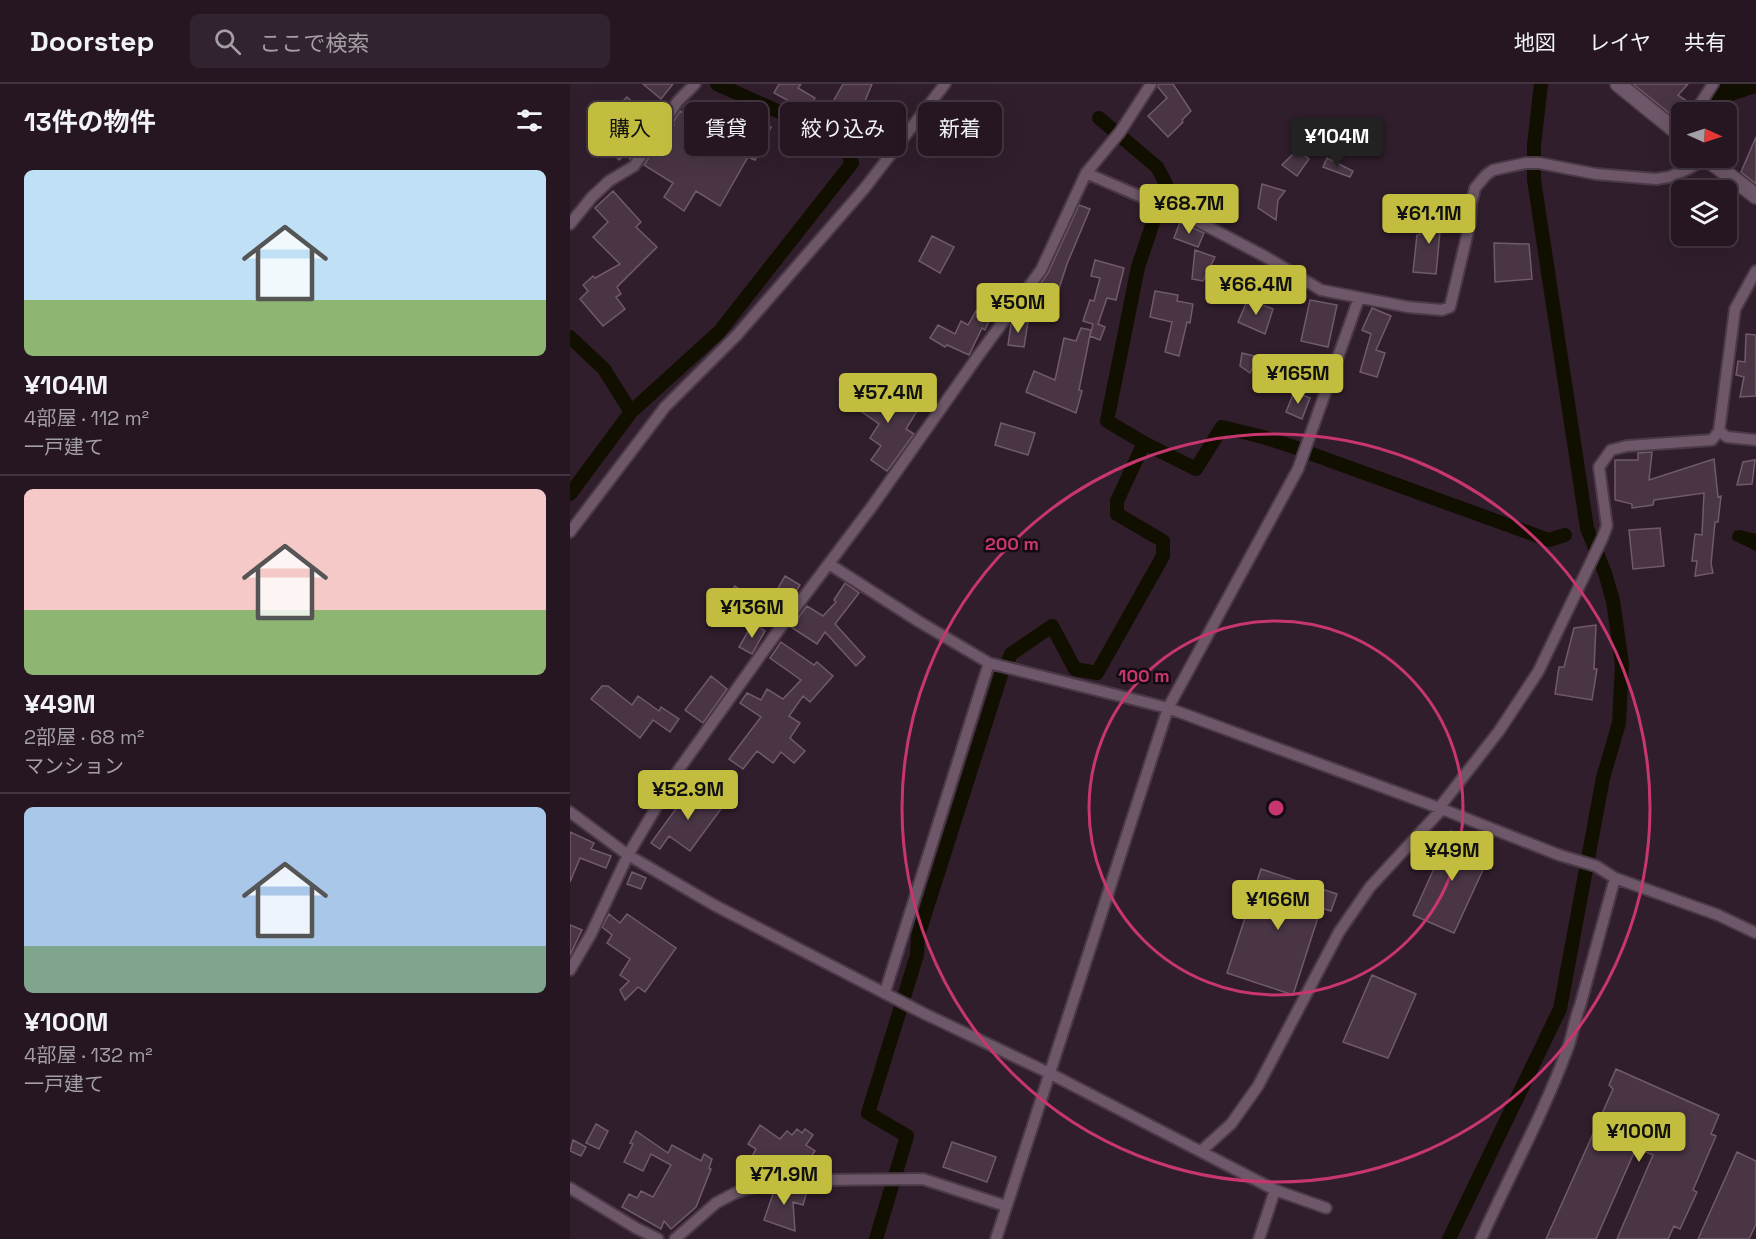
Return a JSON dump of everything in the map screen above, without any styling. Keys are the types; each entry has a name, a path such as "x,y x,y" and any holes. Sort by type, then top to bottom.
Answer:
{"main road":[{"path":"1618,84 1671,128"},
{"path":"1719,168 1756,196"}],"street":[{"path":"570,224 592,196 609,181 634,166 678,101 695,84"},
{"path":"570,532 665,407 737,335 864,189 945,84"},
{"path":"570,970 591,934 628,855 677,772 1041,270 1086,173 1120,132 1151,84"},
{"path":"1701,102 1713,84"},
{"path":"1086,173 1195,220 1266,257 1322,290 1359,298 1442,310 1450,307 1470,223 1475,188 1493,170 1526,163 1539,163 1596,174 1656,179 1669,177 1690,168"},
{"path":"1201,1151 1231,1124 1258,1086 1343,925 1370,887 1441,808 1538,672 1607,525 1599,467 1611,450 1627,446 1712,440 1719,431 1735,309 1756,271"},
{"path":"996,1239 1167,708 1298,469 1359,298"},
{"path":"1719,431 1727,437 1756,440"},
{"path":"829,564 989,663 1167,708 1441,808 1559,855 1596,866 1615,878 1718,915 1756,933"},
{"path":"889,995 989,663"},
{"path":"570,812 628,855 714,905 923,1014 1049,1073 1275,1190 1326,1208"},
{"path":"1481,1239 1540,1114 1568,1048 1615,878"},
{"path":"675,1239 716,1203 735,1193 786,1177 817,1180 923,1179 1006,1206"},
{"path":"570,1188 658,1239"},
{"path":"1259,1239 1275,1190"}],"shaded area":[{"path":"1706,84 1756,84 1756,93 1729,102 1700,102"},
{"path":"1740,530 1756,534 1756,551 1733,540 1734,531"}],"building":[{"path":"643,84 673,84 661,99"},
{"path":"779,84 801,84 798,88 815,98 813,102 791,102 774,93"},
{"path":"843,84 872,84 865,101 867,102 833,102"},
{"path":"1158,84 1173,84 1191,111 1168,137 1148,116 1167,98"},
{"path":"1633,84 1688,84 1678,95 1688,102 1671,102 1671,115"},
{"path":"627,97 633,102 622,102"},
{"path":"680,111 684,113 684,156 757,156 755,160 748,157 720,206 696,191 684,211 664,197 673,183 644,165 650,156 672,156 674,125 672,124"},
{"path":"1756,137 1756,184 1741,172"},
{"path":"1297,150 1309,159 1297,176 1282,165"},
{"path":"1327,158 1353,171 1350,177 1323,167"},
{"path":"1262,184 1285,191 1278,200 1276,220 1258,208"},
{"path":"613,191 641,222 636,227 657,247 617,287 621,294 616,297 625,309 603,326 580,299 588,291 583,285 593,276 595,278 620,264 593,237 608,222 595,208"},
{"path":"1079,205 1090,209 1067,264 1052,310 1034,304 1041,283 1048,273"},
{"path":"1423,217 1446,219 1446,232 1440,231 1436,274 1413,272 1417,235 1420,235"},
{"path":"1180,222 1204,233 1198,247 1174,238"},
{"path":"932,236 954,247 940,273 919,261"},
{"path":"1494,243 1529,244 1532,279 1495,282"},
{"path":"1195,250 1215,257 1203,281 1192,279"},
{"path":"1095,260 1124,268 1116,300 1107,298 1098,324 1105,327 1100,340 1090,336 1093,324 1083,321 1090,300 1094,301 1100,278 1091,276"},
{"path":"1155,291 1178,295 1177,301 1193,304 1190,323 1187,322 1179,356 1165,352 1172,322 1150,317"},
{"path":"1248,299 1273,309 1265,334 1238,322"},
{"path":"1310,300 1337,305 1328,347 1301,341"},
{"path":"1372,308 1391,316 1376,350 1385,353 1377,377 1360,372 1371,334 1362,330"},
{"path":"976,311 990,319 985,330 982,328 969,355 947,345 945,347 930,338 938,325 955,334 961,321 968,325"},
{"path":"1014,320 1028,322 1024,347 1008,345 1011,324"},
{"path":"1081,328 1091,330 1079,390 1082,391 1076,413 1026,392 1034,371 1055,380 1064,338 1076,341"},
{"path":"1746,334 1756,335 1756,396 1740,397 1744,377 1736,375 1738,361 1745,362"},
{"path":"1242,353 1258,357 1250,373 1240,366"},
{"path":"859,386 875,396 872,401 891,413 905,390 923,401 906,429 914,434 887,471 871,460 881,446 870,438 879,424 848,402"},
{"path":"1294,392 1310,398 1302,419 1286,412"},
{"path":"1001,423 1035,433 1028,455 995,445"},
{"path":"1652,452 1649,480 1714,459 1718,497 1721,496 1718,522 1715,522 1711,564 1713,573 1695,576 1697,561 1692,561 1695,534 1702,535 1704,493 1654,500 1653,505 1632,508 1632,504 1615,500 1615,460 1638,460 1638,453"},
{"path":"1755,460 1752,484 1737,485 1743,462"},
{"path":"1660,528 1664,566 1633,569 1629,530"},
{"path":"785,576 800,585 787,606 773,597"},
{"path":"845,583 859,593 835,624 865,657 856,666 825,632 817,644 791,627 807,606 823,616 836,602 834,600"},
{"path":"735,586 749,596 735,616 720,606"},
{"path":"753,623 765,631 752,654 739,647"},
{"path":"1596,625 1594,669 1597,669 1592,700 1555,694 1559,667 1564,667 1574,628"},
{"path":"781,642 814,665 817,662 833,676 810,702 803,696 789,716 800,723 790,738 805,751 794,763 781,752 773,763 757,751 743,769 729,759 761,717 740,703 747,693 761,700 767,689 783,699 801,680 770,658"},
{"path":"711,676 727,689 703,723 685,710"},
{"path":"602,686 608,686 632,705 638,696 659,711 661,707 679,719 670,732 653,720 640,738 591,699"},
{"path":"691,788 721,809 690,851 669,836 660,849 651,843"},
{"path":"1451,831 1492,850 1454,933 1413,915"},
{"path":"570,832 594,843 591,849 611,856 606,868 580,858 570,882"},
{"path":"1261,869 1337,894 1331,911 1321,908 1293,995 1227,973"},
{"path":"632,872 646,878 641,889 627,884"},
{"path":"609,914 620,923 627,914 676,948 645,992 638,987 625,1000 620,990 629,981 620,975 630,959 607,943 612,935 602,927"},
{"path":"570,925 582,930 570,955"},
{"path":"1372,975 1416,994 1388,1058 1343,1042"},
{"path":"1616,1069 1719,1115 1711,1134 1716,1136 1693,1190 1697,1192 1680,1229 1674,1226 1668,1239 1617,1239 1653,1155 1636,1148 1596,1239 1546,1239 1613,1089 1609,1085"},
{"path":"596,1124 608,1131 599,1149 586,1143"},
{"path":"760,1125 780,1139 787,1131 792,1135 797,1129 802,1133 805,1129 813,1135 806,1145 815,1151 803,1168 788,1157 781,1170 764,1160 759,1170 748,1164 756,1149 748,1144"},
{"path":"636,1131 668,1153 672,1145 701,1161 704,1154 712,1159 709,1168 711,1169 696,1207 671,1229 664,1221 661,1229 622,1207 629,1194 637,1198 641,1191 653,1197 671,1165 651,1154 643,1171 624,1162 633,1144 630,1143"},
{"path":"573,1140 586,1147 581,1156 570,1151"},
{"path":"952,1142 996,1157 987,1182 943,1167"},
{"path":"1737,1152 1756,1161 1756,1224 1749,1239 1698,1239"},
{"path":"782,1186 807,1191 803,1205 793,1202 795,1231 764,1220 775,1188"}],"waterway":[{"path":"631,412 719,332 852,163 842,140 717,84"},
{"path":"1449,1239 1560,1009 1603,778 1619,723 1622,664 1613,601 1605,573 1587,528 1534,180 1534,145 1541,84"},
{"path":"1099,118 1157,167 1166,184 1138,267 1107,421 1196,469 1222,427 1297,448"},
{"path":"570,337 604,369 631,412 570,494"},
{"path":"1008,661 1011,654 1052,626 1075,669 1097,673 1163,556 1163,541 1117,514 1117,501 1144,443"},
{"path":"1312,454 1549,540 1565,535"},
{"path":"876,1239 907,1136 868,1113 917,955 918,936 1001,675"}]}
